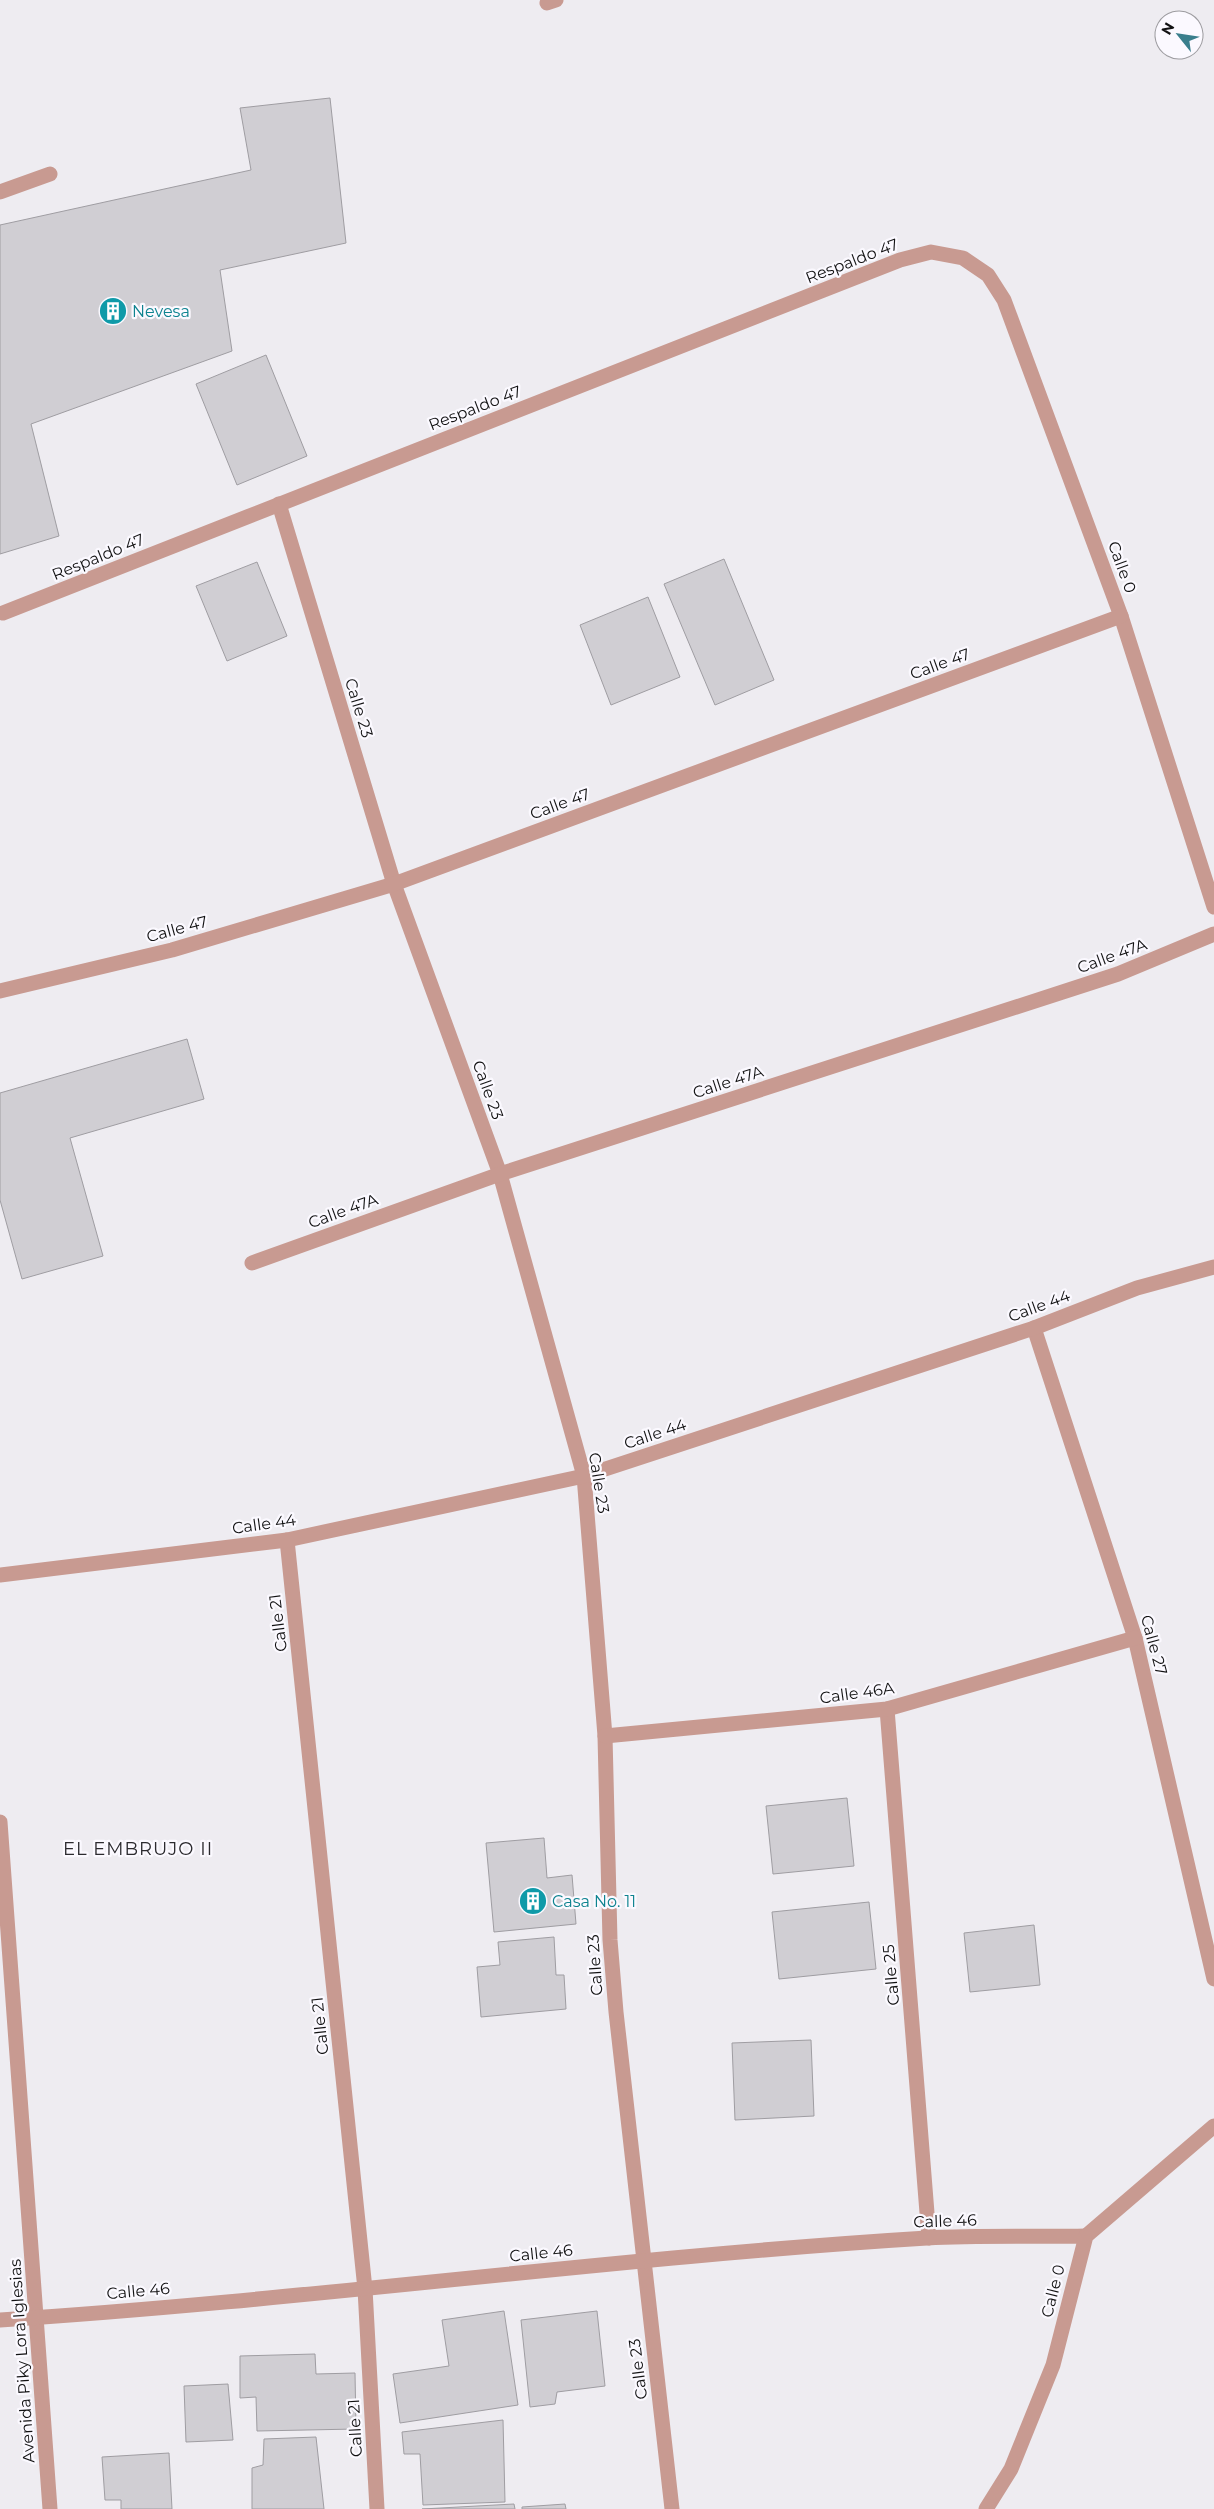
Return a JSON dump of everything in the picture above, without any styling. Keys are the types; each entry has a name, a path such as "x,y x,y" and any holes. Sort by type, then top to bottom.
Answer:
{"street":[{"path":"0,192 50,174"},
{"name":"Respaldo 47","path":"3,613 900,260 931,252 962,258"},
{"name":"Calle 0","path":"962,258 988,275 1004,300 1121,616 1214,907"},
{"name":"Calle 23","path":"279,504 394,884 500,1174 584,1476 604,1736 611,1949 643,2260 672,2509"},
{"name":"Calle 47","path":"0,991 172,950 394,884 1121,616"},
{"name":"Calle 47A","path":"252,1263 500,1174 1118,974 1214,934"},
{"name":"Calle 44","path":"0,1575 286,1540 584,1476 1034,1328 1137,1288 1214,1267"},
{"name":"Calle 27","path":"1034,1328 1135,1638 1214,1979"},
{"name":"Calle 21","path":"286,1540 365,2289 377,2509"},
{"name":"Calle 46A","path":"604,1736 887,1709 1135,1638"},
{"name":"Calle 25","path":"887,1709 929,2238"},
{"name":"Avenida Piky Lora Iglesias","path":"0,1822 50,2509"},
{"path":"1086,2236 1214,2126"},
{"name":"Calle 0","path":"986,2509 1010,2469 1053,2365 1086,2236"},
{"name":"Calle 46","path":"0,2320 365,2289 643,2260 929,2238 1086,2236"}],"building":[{"name":"Nevesa","path":"330,98 346,243 220,270 232,351 31,424 59,536 0,554 0,225 251,170 240,108"},
{"path":"266,355 307,456 237,485 196,384"},
{"path":"724,559 774,680 715,705 664,584"},
{"path":"257,562 287,636 227,661 196,586"},
{"path":"648,597 680,677 611,705 580,625"},
{"path":"187,1039 204,1099 70,1138 103,1256 22,1279 0,1200 0,1093"},
{"path":"847,1798 854,1866 773,1874 766,1806"},
{"name":"Casa No. 11","path":"544,1838 547,1878 572,1875 576,1924 494,1932 486,1843"},
{"path":"869,1902 876,1969 779,1979 772,1912"},
{"path":"1034,1925 1040,1985 970,1992 964,1933"},
{"path":"554,1937 556,1975 564,1975 566,2009 481,2017 477,1967 500,1965 498,1942"},
{"path":"811,2040 814,2116 735,2120 732,2043"},
{"path":"504,2311 518,2405 400,2423 393,2374 449,2366 442,2320"},
{"path":"597,2311 605,2386 557,2392 555,2404 530,2407 521,2320"},
{"path":"315,2354 316,2374 355,2373 356,2429 257,2431 256,2397 240,2398 240,2356"},
{"path":"228,2384 233,2440 186,2442 184,2386"},
{"path":"503,2420 505,2502 423,2505 420,2454 404,2454 402,2432"},
{"path":"316,2437 324,2509 252,2509 252,2468 263,2465 264,2439"},
{"path":"169,2453 172,2509 121,2509 121,2500 105,2500 102,2457"},
{"path":"514,2504 515,2509 422,2509"},
{"path":"565,2504 566,2509 522,2509 522,2507"}],"place":[{"name":"Nevesa","path":"113,311"},
{"name":"Casa No. 11","path":"533,1901"}],"district":[{"name":"EL EMBRUJO II","path":"138,1849"}]}
